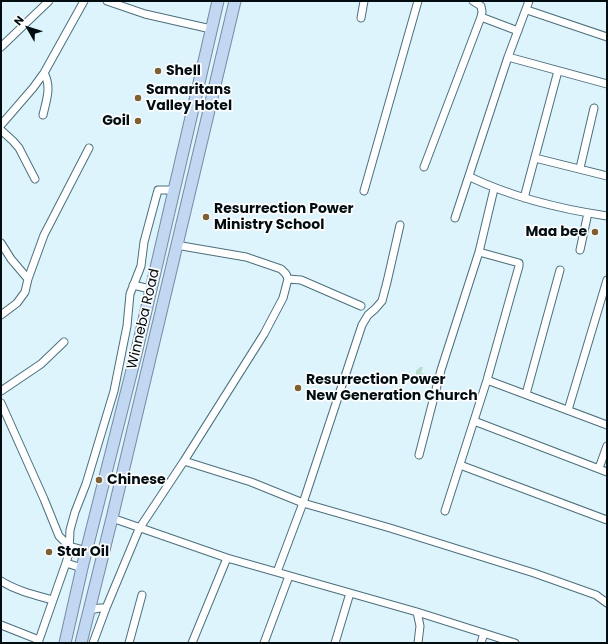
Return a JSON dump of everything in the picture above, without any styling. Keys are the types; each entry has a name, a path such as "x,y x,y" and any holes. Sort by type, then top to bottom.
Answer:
{"highway":[{"name":"Winneba Road","path":"65,643 82,568 126,393 205,59 210,29 218,1"},
{"name":"Winneba Road","path":"81,643 235,1"}],"street":[{"path":"1,47 49,1"},
{"path":"1,125 44,73 84,1"},
{"path":"106,1 145,14 210,29"},
{"path":"361,18 364,1"},
{"path":"364,191 418,1"},
{"path":"424,167 481,17 481,6 473,1"},
{"path":"455,218 470,178 508,57 529,1"},
{"path":"526,10 607,37"},
{"path":"481,17 518,30"},
{"path":"508,57 607,84"},
{"path":"524,198 558,71"},
{"path":"43,115 48,95 48,83 44,73"},
{"path":"580,168 594,108"},
{"path":"1,130 19,148 35,179"},
{"path":"1,315 16,303 25,292 28,279 44,235 90,148"},
{"path":"535,158 580,168 607,176"},
{"path":"470,178 494,189 524,198 607,216"},
{"path":"419,455 441,370 479,252 494,189"},
{"path":"1,626 39,642 66,563 70,530 75,512 86,484 114,391 127,326 130,294 141,266 144,242 158,190 173,190"},
{"path":"580,250 588,213"},
{"path":"277,572 303,504 362,325 368,315 382,301 400,225"},
{"path":"1,244 11,259 28,279"},
{"path":"93,643 138,528 184,461 264,334 283,298 288,279 286,274 281,269 252,259 176,245"},
{"path":"445,511 487,380 519,266 519,263 479,252"},
{"path":"526,394 560,270"},
{"path":"288,279 301,280 361,306"},
{"path":"568,410 607,280"},
{"path":"133,285 150,289"},
{"path":"1,391 40,364 64,342"},
{"path":"487,380 607,425"},
{"path":"114,391 126,393"},
{"path":"1,403 53,518 59,536 69,546 87,551"},
{"path":"474,421 607,472"},
{"path":"599,468 607,446"},
{"path":"184,461 251,482 303,504 390,528 534,574 596,595 607,603"},
{"path":"460,465 607,520"},
{"path":"112,518 227,558 417,612 515,643"},
{"path":"192,643 227,558"},
{"path":"66,563 82,568"},
{"path":"264,643 289,576"},
{"path":"1,581 25,592 53,600"},
{"path":"335,643 350,593"},
{"path":"129,643 142,595"},
{"path":"89,610 106,608"},
{"path":"417,612 420,626 418,643"},
{"path":"481,643 484,633"}],"green space":[{"path":"420,367 423,367 421,373 429,375 426,384 419,382 416,378 416,371"}],"place":[{"name":"Shell","path":"158,71"},
{"name":"Samaritans Valley Hotel","path":"138,98"},
{"name":"Goil","path":"138,121"},
{"name":"Resurrection Power Ministry School","path":"206,217"},
{"name":"Maa bee","path":"595,232"},
{"name":"Resurrection Power New Generation Church","path":"298,388"},
{"name":"Chinese","path":"99,480"},
{"name":"Star Oil","path":"49,552"}]}
